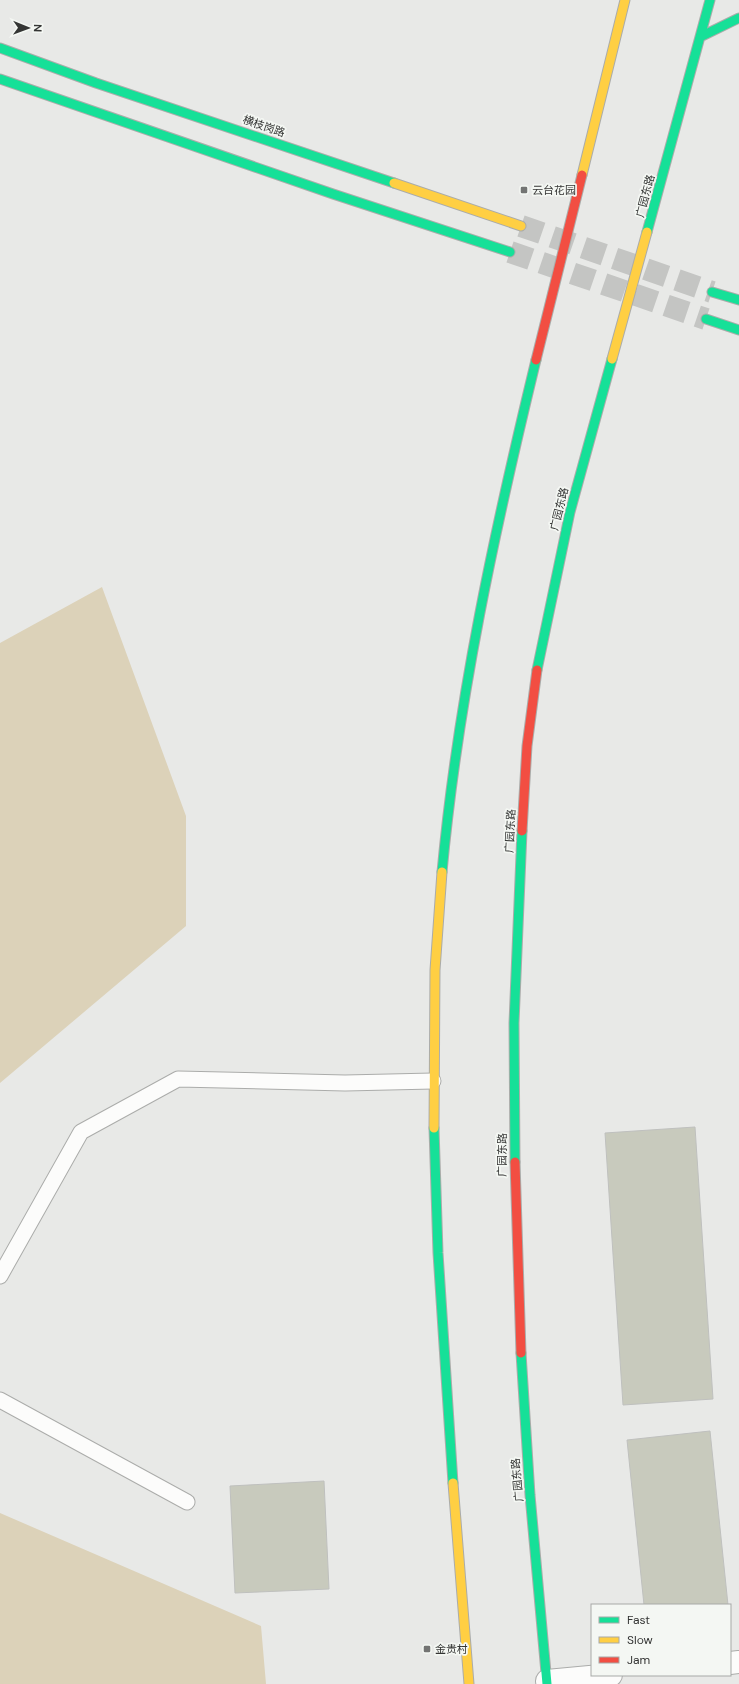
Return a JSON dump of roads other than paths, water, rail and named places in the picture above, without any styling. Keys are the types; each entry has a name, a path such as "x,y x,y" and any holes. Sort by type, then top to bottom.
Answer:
{"main road":[{"path":"469,1684 459,1574 439,1298 433,1082 436,946 446,832 468,670 509,470 625,0"},
{"name":"广园东路","path":"547,1683 527,1457 514,1206 513,1083 515,981 526,750 535,683 550,597 570,512 710,0"},
{"path":"700,37 739,18"},
{"name":"横枝岗路","path":"0,48 96,84 522,226"},
{"path":"0,79 340,196 510,252"},
{"path":"712,292 739,300"},
{"path":"706,319 739,330"}],"street":[{"path":"547,1683 604,1676"}],"lane":[{"path":"0,1276 81,1132 178,1079 345,1083 433,1082"},
{"path":"0,1400 187,1502"}],"tunnel":[{"path":"521,226 712,292"},
{"path":"510,252 706,319"}],"place":[{"name":"云台花园","path":"524,190"},
{"name":"金贵村","path":"427,1649"}]}
